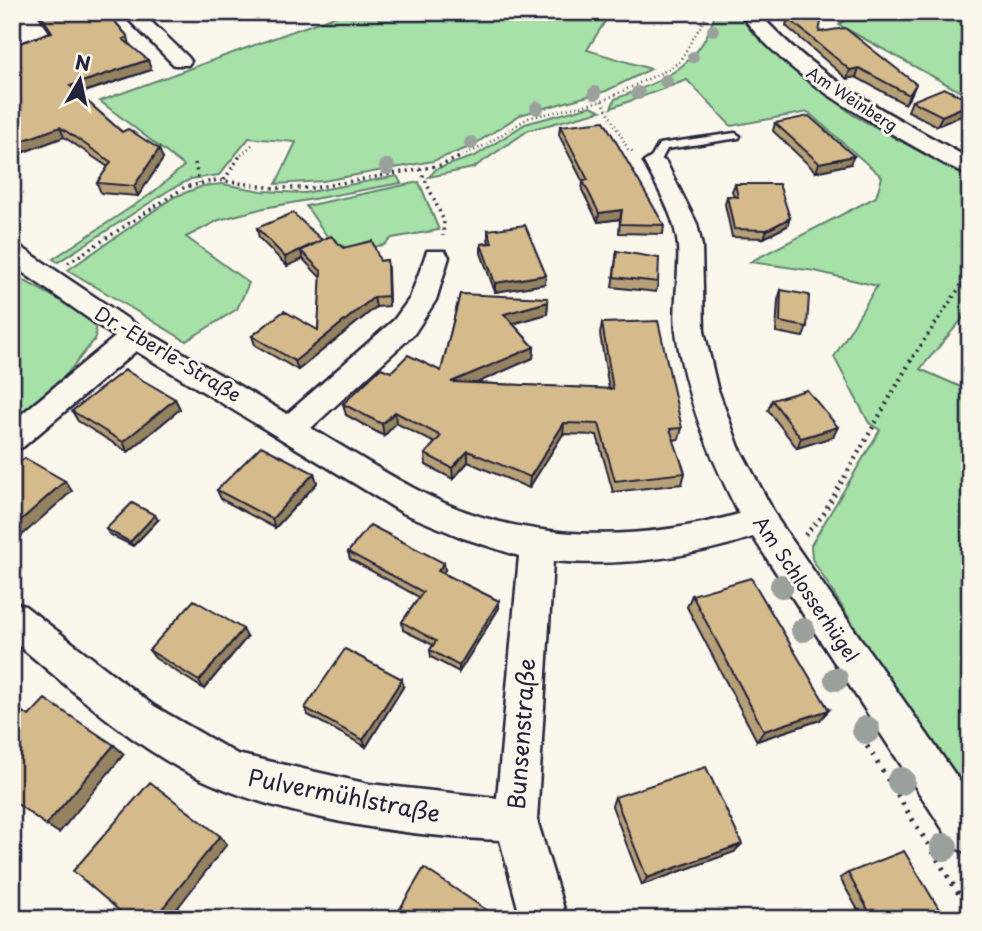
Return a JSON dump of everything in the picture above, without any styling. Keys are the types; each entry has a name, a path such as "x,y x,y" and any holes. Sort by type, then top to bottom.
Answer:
{"street":[{"path":"130,12 181,61"},
{"name":"Am Weinberg","path":"748,12 771,39 826,86 884,122 970,168"},
{"name":"Am Schlosserhügel","path":"655,162 681,211 690,244 690,329 699,387 758,522 782,552 970,833"},
{"name":"Dr.-Eberle-Straße","path":"12,253 134,337 415,504 460,524 537,545 615,546 738,530 758,522"},
{"path":"290,428 404,327 423,300 436,257"},
{"path":"12,439 134,337"},
{"name":"Bunsenstraße","path":"537,545 516,820 544,919"},
{"name":"Pulvermühlstraße","path":"12,618 149,726 223,769 262,783 378,807 457,818 516,820"}],"lane":[{"path":"655,162 663,146 735,136"}],"path":[{"path":"47,277 170,194 199,183 224,181 291,189 421,170 468,155 528,118 602,100 679,62 709,12"},
{"path":"602,100 628,149 655,162"},
{"path":"224,181 239,157 254,143"},
{"path":"195,163 199,183"},
{"path":"421,170 446,227 436,257"},
{"path":"782,552 800,539 823,515 912,359 970,272"}],"green space":[{"path":"346,12 611,12 587,50 651,69 606,91 520,115 470,147 433,161 323,181 276,184 296,142 249,138 219,175 191,179 171,189 58,262 53,259 151,194 184,166 100,101"},
{"path":"715,12 737,12 751,31 853,115 970,179 970,310 920,369 970,391 970,797 897,694 812,559 811,545 880,430 869,423 834,357 877,286 815,271 750,262 876,197 882,177 808,112 731,126 687,80 611,108 615,99 664,78 690,58 701,46"},
{"path":"852,12 947,12 970,19 970,97 839,25"},
{"path":"591,106 601,111 529,130 473,168 429,177 436,169 475,156 525,124"},
{"path":"397,176 401,183 264,208 219,220 186,237 249,283 237,309 186,341 68,270 174,197 203,186 222,184 262,191 304,193"},
{"path":"419,182 439,230 392,238 384,245 350,250 329,239 306,206"},
{"path":"12,274 89,316 95,327 96,338 67,374 12,421"}],"building":[{"path":"39,12 107,12 128,37 123,39 148,60 70,86 122,132 128,129 159,149 134,186 97,183 111,162 60,127 16,143 12,140 12,46 52,32"},
{"path":"790,12 823,12 819,32 845,28 916,84 909,95 859,68 850,70 788,18"},
{"path":"944,88 970,101 970,104 942,116 912,101"},
{"path":"809,116 854,156 819,163 775,123"},
{"path":"604,121 664,225 620,224 622,210 599,213 583,181 588,180 560,126"},
{"path":"735,184 779,184 790,218 767,230 734,229 727,196 738,197"},
{"path":"293,213 322,240 285,257 257,228"},
{"path":"525,225 546,275 495,283 481,244 492,243 488,230"},
{"path":"331,236 343,248 372,241 380,261 387,260 388,296 374,297 295,361 252,336 284,311 318,330 321,271 301,251"},
{"path":"617,251 659,258 658,282 614,277"},
{"path":"781,290 809,295 807,327 780,322"},
{"path":"460,294 547,298 548,302 504,314 534,347 451,382 613,389 602,323 658,321 682,428 670,429 685,473 615,481 599,424 564,423 530,477 468,451 452,468 425,454 441,436 395,412 382,424 343,404 381,368 391,372 408,355 441,371"},
{"path":"125,370 175,399 123,442 72,411"},
{"path":"807,390 838,427 801,438 772,400"},
{"path":"261,446 314,473 272,519 217,490"},
{"path":"25,458 65,481 12,528 12,468"},
{"path":"132,503 155,515 130,542 106,529"},
{"path":"370,525 444,563 438,571 499,601 459,666 430,650 436,641 402,622 423,592 348,552"},
{"path":"751,578 829,710 764,731 692,595"},
{"path":"194,600 243,629 199,681 149,650"},
{"path":"345,649 402,679 363,740 305,708"},
{"path":"45,699 114,745 46,825 12,800 12,705 29,716"},
{"path":"706,767 742,844 647,878 615,797"},
{"path":"150,782 220,836 154,919 129,919 73,871"},
{"path":"904,851 945,919 873,919 848,873"},
{"path":"424,868 500,919 394,919"}]}
